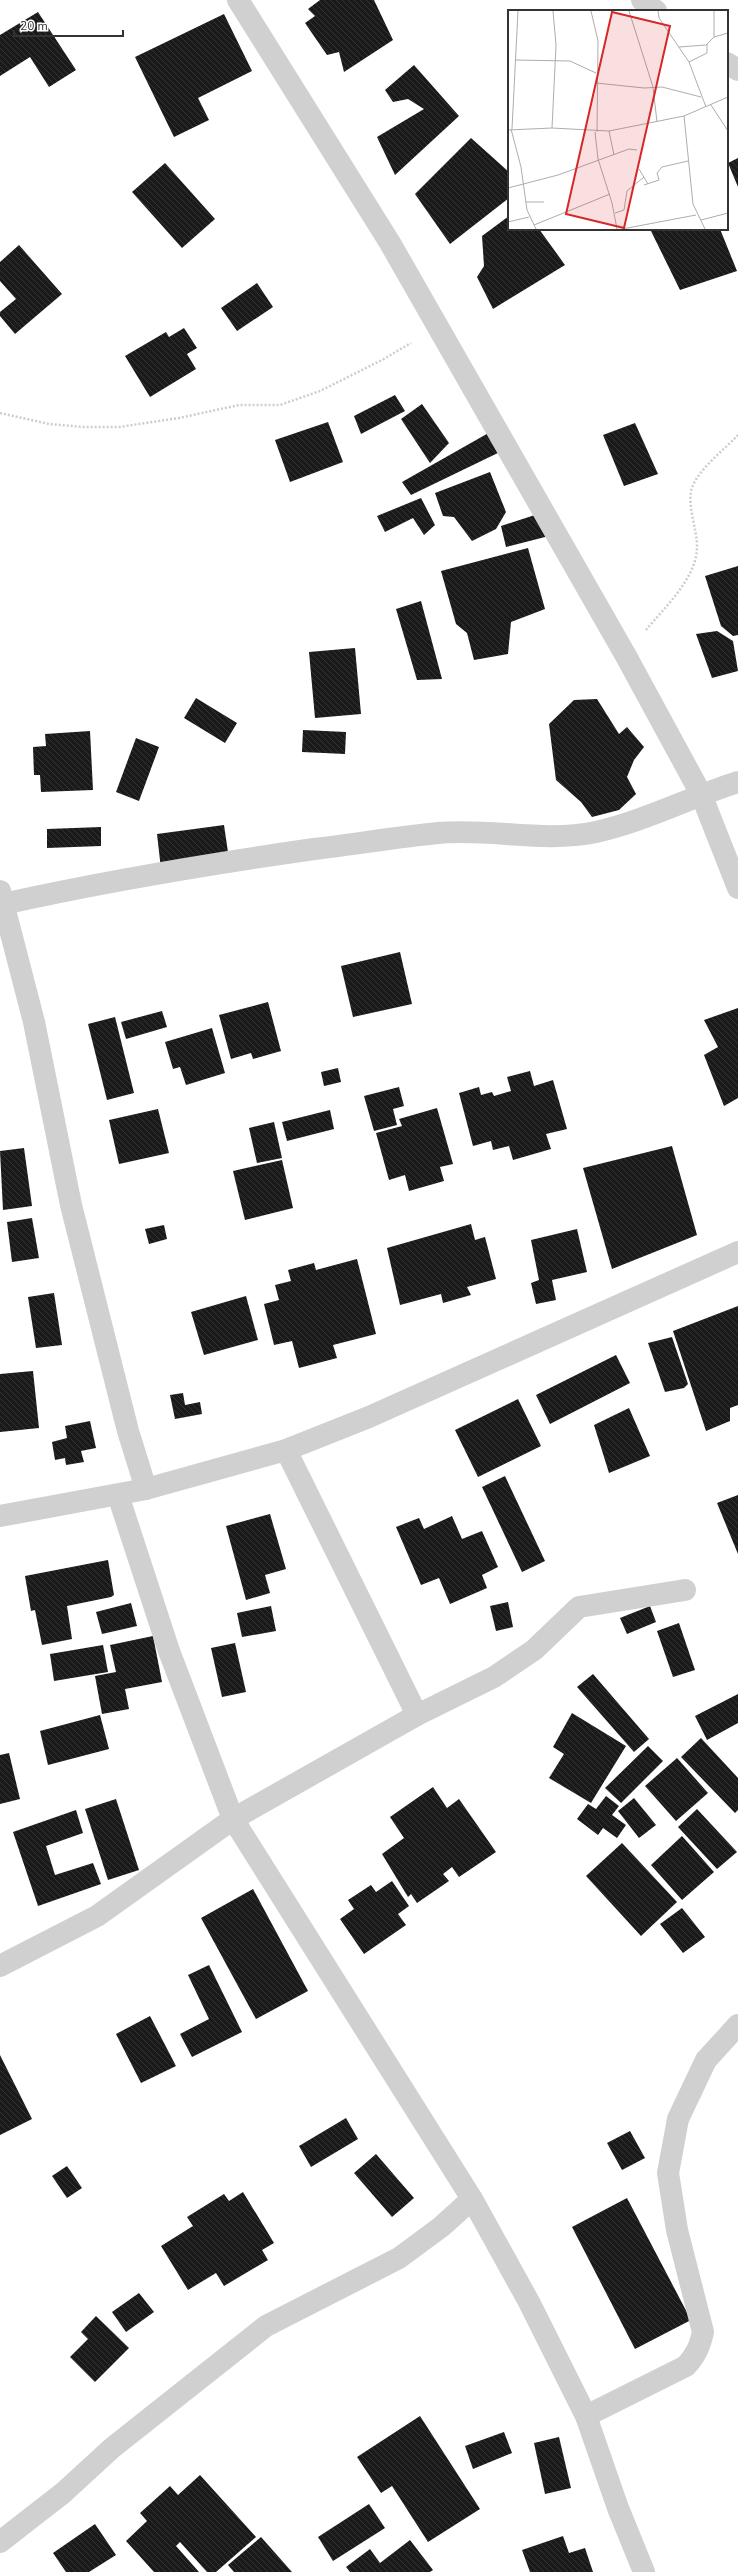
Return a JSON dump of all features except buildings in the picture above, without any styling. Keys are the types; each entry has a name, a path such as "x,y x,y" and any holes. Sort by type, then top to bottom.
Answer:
{"street":[{"path":"238,0 390,243 626,656 701,794 738,888"},
{"path":"642,0 655,10"},
{"path":"728,64 738,70"},
{"path":"146,1489 128,1431 75,1221 34,1022 1,898 226,861 390,838 440,833 494,833 550,837 596,832 652,814 701,794 738,782"},
{"path":"0,1516 146,1489 286,1450 369,1417 738,1252"},
{"path":"286,1450 417,1715"},
{"path":"118,1495 170,1651 233,1819 472,2199 529,2302 586,2416 618,2508 644,2572"},
{"path":"0,1966 23,1956 97,1916 233,1819 417,1715 494,1677 534,1650 579,1607 685,1590"},
{"path":"586,2416 686,2366 695,2357 703,2332 677,2230 668,2173 678,2120 706,2060 738,2025"},
{"path":"0,2542 63,2493 112,2448 266,2326 399,2258 441,2227 472,2199"}],"path":[{"path":"0,413 49,424 84,427 119,427 179,418 239,405 280,405 299,399 350,376 438,327"},
{"path":"626,656 665,608 694,564 697,549 692,505 692,486 702,471 738,435"}]}
